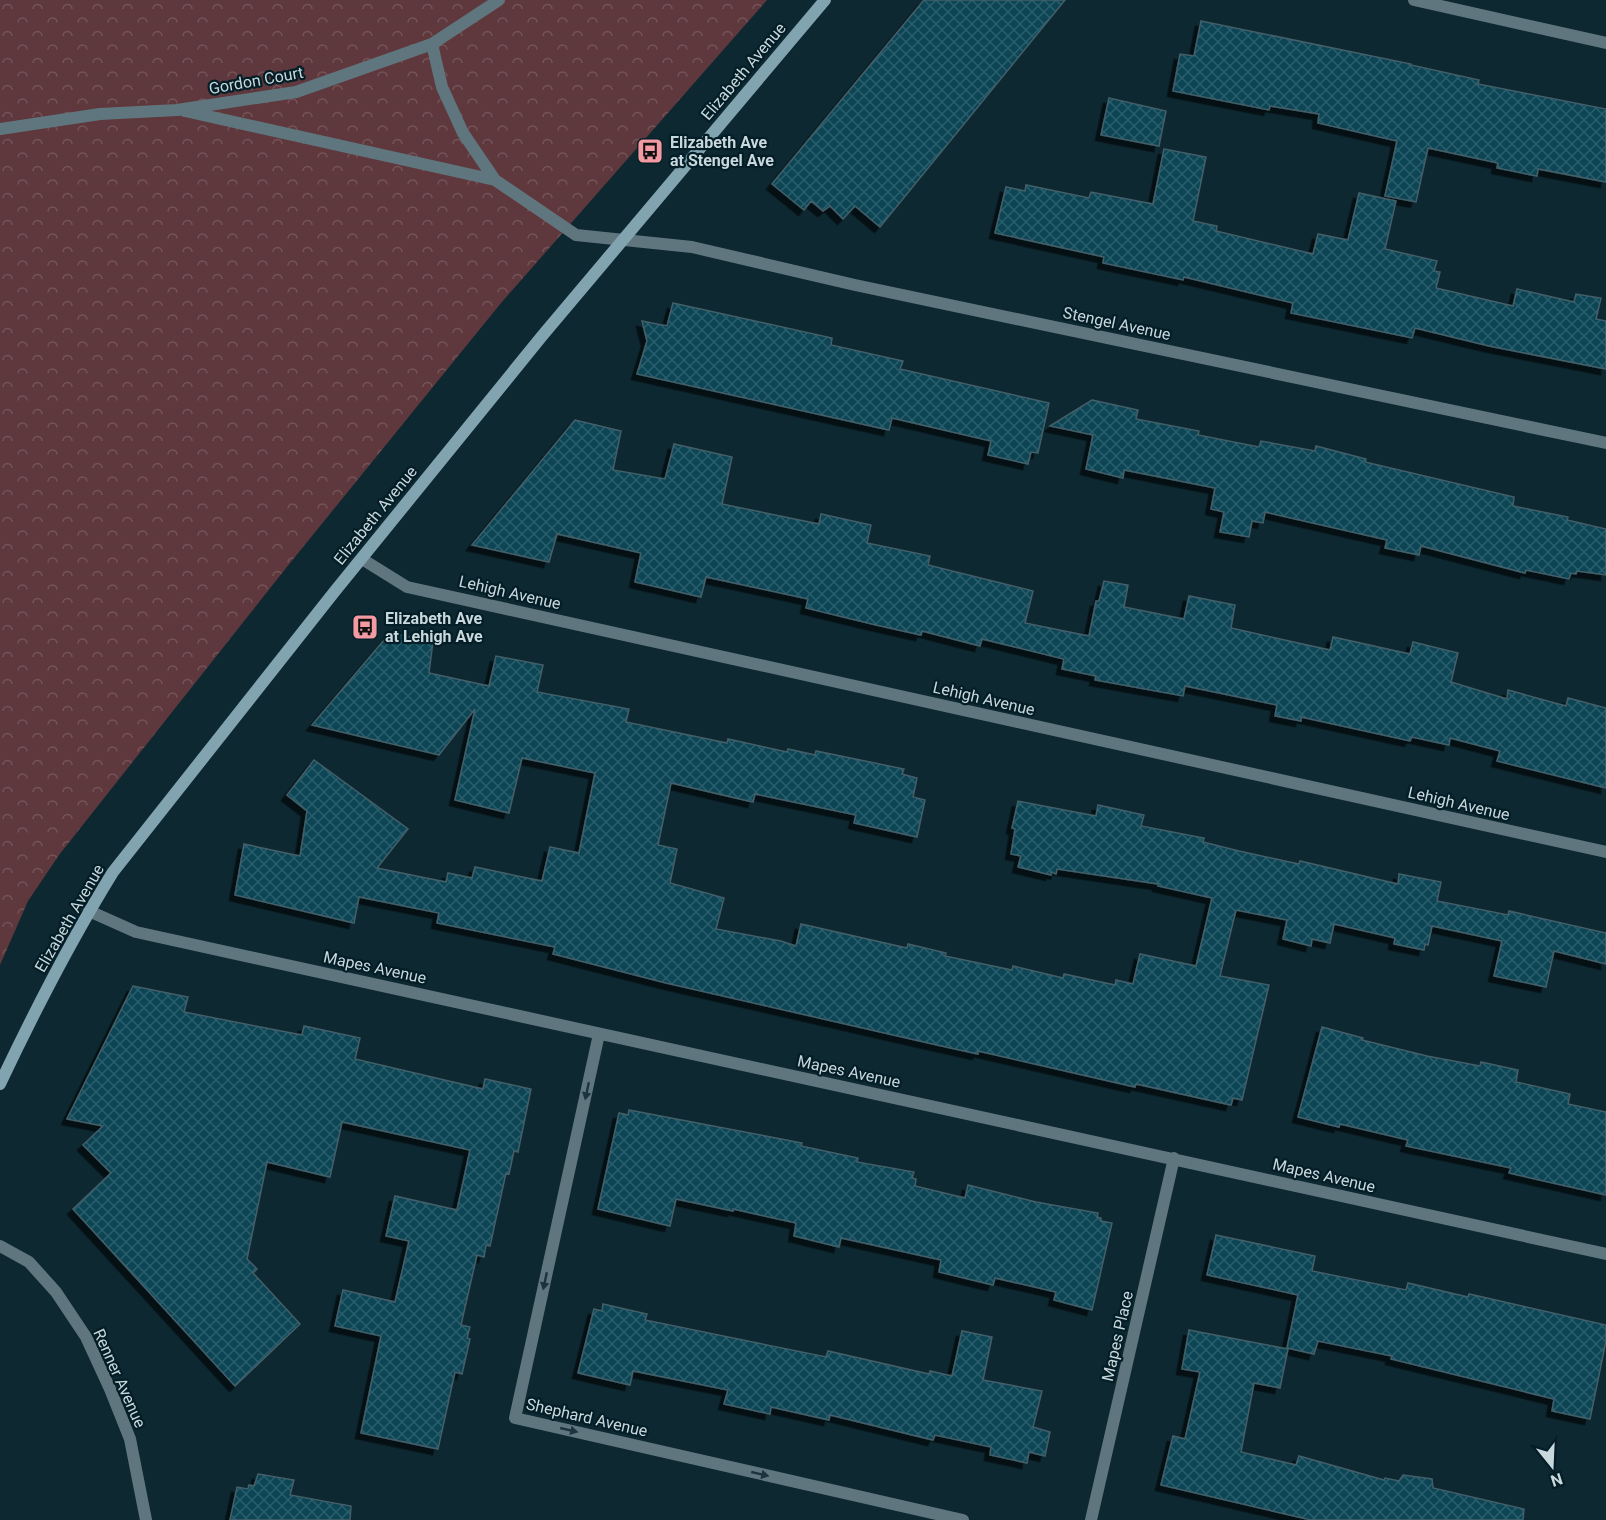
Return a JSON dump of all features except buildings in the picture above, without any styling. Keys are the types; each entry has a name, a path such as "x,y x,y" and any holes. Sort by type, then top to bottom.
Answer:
{"main road":[{"name":"Elizabeth Avenue","path":"0,1084 89,911 113,872 362,559 621,240 825,0"}],"street":[{"name":"Gordon Court","path":"0,129 100,114 177,110 296,92 432,44 499,0"},
{"path":"1414,0 1606,43"},
{"path":"432,44 442,87 463,133 495,180"},
{"path":"177,110 495,180"},
{"name":"Stengel Avenue","path":"495,180 576,236 692,247 867,287 1606,443"},
{"name":"Lehigh Avenue","path":"362,559 407,586 1606,852"},
{"name":"Mapes Avenue","path":"89,911 136,932 1606,1254"},
{"name":"Shephard Avenue","path":"599,1034 515,1418 963,1520"},
{"name":"Mapes Place","path":"1091,1520 1174,1158"},
{"name":"Renner Avenue","path":"0,1246 29,1262 56,1292 86,1337 110,1389 129,1439 146,1520"}],"green space":[{"path":"0,0 767,0 501,303 286,568 59,855 28,901 0,965"}],"place":[{"name":"Elizabeth Ave at Stengel Ave","path":"650,151"},
{"name":"Elizabeth Ave at Lehigh Ave","path":"365,627"}]}
